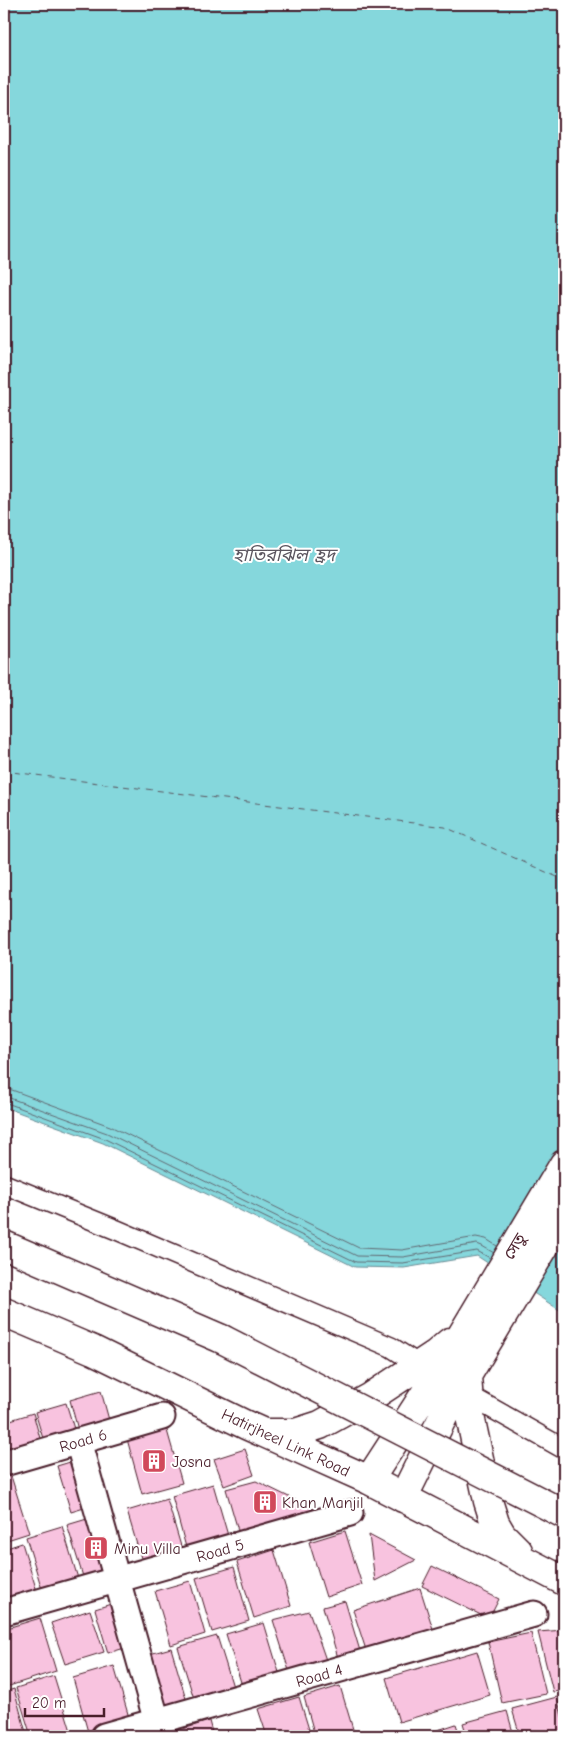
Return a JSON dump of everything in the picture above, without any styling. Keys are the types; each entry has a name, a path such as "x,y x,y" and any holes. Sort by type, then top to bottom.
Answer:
{"main road":[{"name":"সেতু","path":"474,1337 564,1164"},
{"path":"404,1498 450,1380 474,1337 564,1214"},
{"path":"4,1245 222,1339 564,1514"},
{"name":"Hatirjheel Link Road","path":"4,1312 93,1350 265,1434 369,1480 564,1581"},
{"path":"474,1337 436,1354 450,1380 474,1439 495,1523 509,1544 532,1563"},
{"path":"265,1434 295,1433 320,1425 371,1397 450,1380"},
{"path":"369,1480 450,1380"}],"street":[{"path":"4,1184 382,1343 450,1380 564,1449"},
{"name":"Road 6","path":"4,1463 162,1417"},
{"path":"78,1441 159,1729"},
{"name":"Road 5","path":"4,1612 350,1513"},
{"name":"Road 4","path":"104,1736 159,1729 534,1614"}],"water":[{"name":"হাতিরঝিল হ্রদ","path":"4,4 564,4 564,1337 561,1311 477,1256 404,1268 355,1267 103,1143 4,1107"}],"building":[{"path":"101,1391 109,1420 78,1430 70,1400"},
{"path":"66,1403 75,1432 44,1442 35,1412"},
{"path":"33,1413 41,1442 10,1452 4,1422"},
{"name":"Josna","path":"166,1427 182,1483 142,1494 127,1439"},
{"path":"245,1449 254,1475 224,1486 214,1459"},
{"path":"93,1455 107,1501 71,1512 57,1466"},
{"path":"11,1476 29,1533 4,1541 4,1478"},
{"name":"Khan Manjil","path":"256,1481 328,1516 242,1544 226,1489"},
{"path":"213,1484 229,1539 187,1551 172,1496"},
{"path":"167,1499 183,1553 143,1565 127,1511"},
{"name":"Minu Villa","path":"107,1513 125,1571 85,1583 67,1525"},
{"path":"62,1526 80,1585 44,1596 26,1537"},
{"path":"345,1531 362,1585 326,1597 309,1542"},
{"path":"369,1535 416,1560 375,1581"},
{"path":"22,1543 40,1601 4,1609 4,1549"},
{"path":"274,1550 291,1606 254,1618 237,1562"},
{"path":"432,1566 499,1599 489,1619 422,1586"},
{"path":"234,1567 249,1621 212,1632 196,1578"},
{"path":"190,1581 205,1634 171,1645 155,1591"},
{"path":"420,1588 433,1629 366,1650 353,1610"},
{"path":"124,1600 138,1644 108,1653 95,1609"},
{"path":"345,1601 360,1651 338,1658 323,1607"},
{"path":"90,1610 104,1652 65,1664 51,1623"},
{"path":"309,1611 327,1663 291,1677 273,1620"},
{"path":"40,1618 56,1671 6,1687 4,1681 4,1629"},
{"path":"264,1623 281,1679 244,1692 226,1634"},
{"path":"564,1630 564,1690 553,1692 538,1632"},
{"path":"531,1633 546,1694 502,1703 488,1642"},
{"path":"217,1636 234,1690 195,1702 178,1647"},
{"path":"171,1648 187,1702 149,1714 132,1659"},
{"path":"477,1651 490,1695 399,1722 386,1678"},
{"path":"114,1666 130,1721 88,1732 73,1678"},
{"path":"54,1676 71,1731 55,1736 31,1736 16,1688"},
{"path":"340,1686 355,1736 315,1736 304,1697"},
{"path":"14,1689 27,1736 4,1736 4,1692"},
{"path":"299,1697 311,1736 267,1736 258,1709"},
{"path":"557,1697 564,1724 564,1736 520,1736 512,1709"},
{"path":"507,1711 514,1736 467,1736 463,1723"},
{"path":"209,1721 213,1736 168,1736 167,1734"},
{"path":"456,1724 460,1736 420,1736"}],"ferry route":[{"path":"4,771 445,827 564,880"}],"place":[{"name":"Josna","path":"154,1461"},
{"name":"Khan Manjil","path":"265,1502"},
{"name":"Minu Villa","path":"96,1548"}]}
